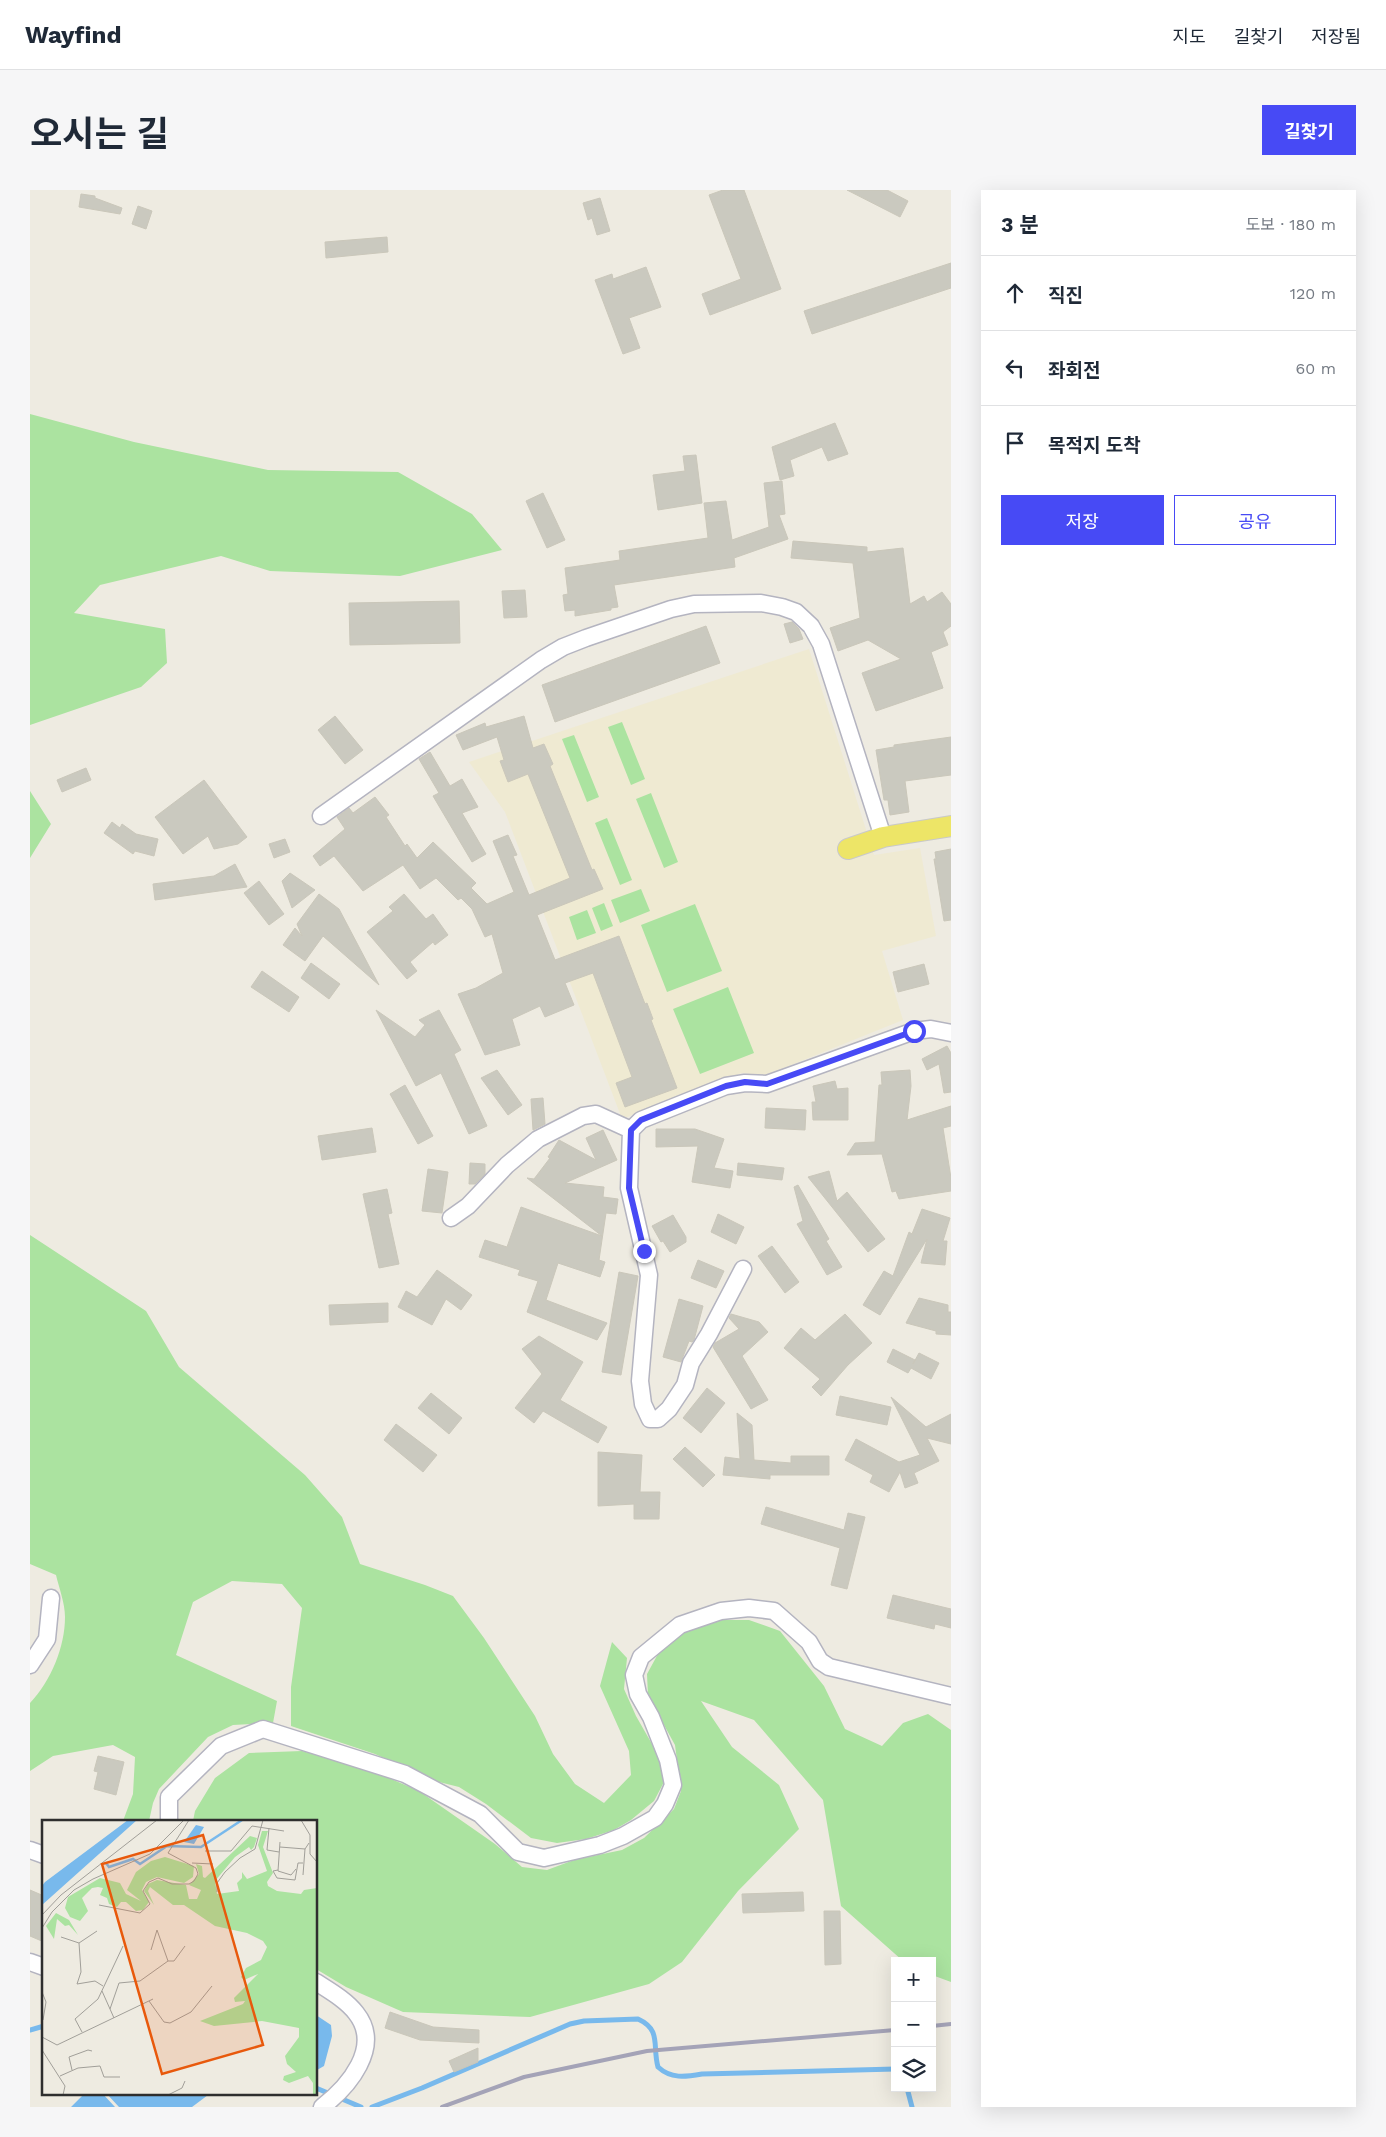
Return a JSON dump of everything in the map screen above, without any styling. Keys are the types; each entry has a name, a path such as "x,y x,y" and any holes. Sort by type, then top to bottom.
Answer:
{"main road":[{"path":"848,849 883,838 951,826"}],"street":[{"path":"321,816 541,660 563,647 671,609 694,604 761,604 796,612 811,626 821,644 883,838"},
{"path":"743,1269 709,1334 691,1363 685,1385 668,1409 658,1419 650,1419 643,1404 640,1381 648,1275 629,1188 631,1130 641,1120 726,1086 745,1082 767,1084 914,1031 931,1029 951,1033"},
{"path":"451,1218 468,1206 507,1165 538,1139 582,1116 596,1114 631,1130"},
{"path":"30,1665 47,1639 51,1598"},
{"path":"169,1820 169,1797 221,1746 263,1729 405,1774 480,1814 518,1852 544,1858 600,1845 623,1836 655,1818 665,1804 673,1785 668,1760 652,1717 638,1694 634,1676 641,1657 680,1625 721,1611 749,1608 774,1611 809,1642 820,1662 829,1667 951,1696"},
{"path":"30,1850 42,1854"},
{"path":"30,1962 42,1966"},
{"path":"318,1983 338,1997 356,2013 364,2029 365,2045 361,2061 350,2082 330,2100"}],"shaded area":[{"path":"809,649 874,855 920,848 936,936 882,951 903,1020 764,1076 742,1073 622,1119 505,812 469,762"}],"green space":[{"path":"30,414 134,442 268,470 398,472 472,514 502,550 400,576 270,571 221,556 100,585 74,613 165,629 167,663 141,687 30,725"},
{"path":"622,722 645,779 631,785 608,727"},
{"path":"574,735 599,797 587,802 562,739"},
{"path":"30,791 51,824 30,858"},
{"path":"651,793 678,862 664,868 636,799"},
{"path":"607,818 632,880 620,885 595,823"},
{"path":"641,889 650,911 620,923 611,900"},
{"path":"604,903 613,926 601,931 592,908"},
{"path":"695,904 722,971 667,992 641,925"},
{"path":"587,910 596,933 577,940 569,917"},
{"path":"728,987 754,1053 700,1074 673,1009"},
{"path":"30,1235 146,1311 179,1367 305,1475 342,1517 360,1564 453,1596 484,1638 535,1716 553,1754 575,1784 604,1803 631,1775 629,1751 600,1686 612,1642 627,1658 624,1689 636,1716 660,1758 664,1782 654,1801 631,1820 614,1830 586,1839 557,1843 531,1838 486,1804 459,1787 435,1781 375,1754 291,1726 291,1687 302,1608 282,1584 232,1581 193,1602 176,1655 277,1701 273,1723 233,1725 208,1737 159,1789 153,1803 149,1820 123,1820 133,1794 135,1757 113,1745 53,1756 30,1771 30,1703 44,1685 55,1663 62,1640 65,1612 56,1575 30,1564"},
{"path":"717,1620 749,1620 780,1631 824,1686 845,1729 882,1746 903,1723 928,1714 951,1730 951,1982 936,1976 936,1957 898,1957 841,1906 823,1800 754,1720 701,1701 732,1747 779,1785 799,1829 738,1891 682,1962 649,1984 530,2017 403,2012 346,1987 318,1970 318,1820 193,1820 195,1811 215,1778 249,1753 302,1751 361,1766 419,1791 495,1844 522,1867 547,1870 574,1860 622,1850 644,1838 674,1809 681,1791 675,1745 648,1696 647,1674 664,1643 694,1627"}],"water":[{"path":"318,2016 331,2025 332,2036 324,2066 318,2069"},
{"path":"84,2094 103,2094 115,2107 71,2107"},
{"path":"107,2094 208,2095 192,2107 119,2107"}],"building":[{"path":"723,190 744,190 781,289 710,315 702,294 741,279 709,195"},
{"path":"847,190 887,190 908,201 900,217"},
{"path":"81,194 95,196 95,198 122,208 120,214 79,207"},
{"path":"600,198 610,231 597,235 592,218 588,220 583,203"},
{"path":"138,206 152,211 146,229 132,224"},
{"path":"387,237 388,252 326,258 325,242"},
{"path":"951,263 951,288 812,334 804,311"},
{"path":"646,267 661,307 629,318 640,348 623,354 595,280 612,274 613,279"},
{"path":"835,423 848,454 828,461 822,447 790,460 794,476 780,480 772,447"},
{"path":"696,455 702,503 658,510 653,475 685,471 683,456"},
{"path":"782,481 785,514 779,515 788,539 734,558 735,567 614,585 618,607 611,608 611,610 575,616 575,610 565,611 563,595 568,594 565,568 620,560 619,551 708,538 704,503 726,501 732,540 769,527 764,483"},
{"path":"543,493 565,540 547,548 526,501"},
{"path":"793,541 867,547 867,552 903,548 910,604 924,596 927,602 942,592 951,604 951,626 943,632 948,645 931,652 943,688 876,711 862,673 901,659 868,640 838,651 830,628 860,618 853,563 791,558"},
{"path":"525,590 527,617 504,618 502,591"},
{"path":"459,601 460,643 350,645 349,603"},
{"path":"792,622 799,629 803,639 790,643 784,624"},
{"path":"706,626 720,663 555,722 542,685"},
{"path":"335,716 363,750 345,764 318,730"},
{"path":"524,716 533,748 544,744 553,764 550,766 592,870 594,869 603,889 537,915 555,960 619,936 645,1004 647,1003 653,1019 651,1020 677,1088 625,1107 616,1083 632,1077 593,973 565,983 574,1005 545,1017 540,1006 512,1019 520,1045 485,1055 458,994 476,988 503,973 492,934 485,937 472,909 461,898 458,900 436,878 420,889 403,865 363,891 334,856 320,866 313,856 345,829 337,817 349,808 353,813 375,797 389,815 386,817 405,846 407,844 417,858 433,842 476,883 471,888 487,904 514,892 493,841 508,835 517,855 513,856 529,895 570,878 528,774 508,782 500,761 504,760 497,737 463,750 456,735 485,723 486,727"},
{"path":"951,737 951,775 905,781 909,812 890,815 888,800 884,800 876,750 894,747 894,745"},
{"path":"430,752 450,786 462,779 478,807 462,813 486,854 472,862 433,796 439,793 419,759"},
{"path":"86,768 91,780 62,792 57,780"},
{"path":"204,780 247,837 238,844 214,849 208,836 183,854 155,817"},
{"path":"112,822 120,828 122,824 136,834 158,839 154,856 135,851 133,854 104,833"},
{"path":"285,839 290,852 274,858 269,844"},
{"path":"951,849 951,920 944,921 934,859 936,859 935,852"},
{"path":"235,864 247,887 155,900 153,884 214,876"},
{"path":"290,873 315,890 292,908 282,881"},
{"path":"259,881 284,914 269,925 244,893"},
{"path":"319,894 339,909 379,985 323,936 305,961 283,945 295,928 302,936 297,924"},
{"path":"404,894 426,919 433,914 448,935 435,945 433,942 410,962 417,971 407,979 367,932 393,911 389,907"},
{"path":"311,963 340,984 329,999 301,978"},
{"path":"924,964 929,984 898,992 893,972"},
{"path":"262,971 299,997 289,1012 251,987"},
{"path":"376,1010 415,1037 425,1025 419,1020 439,1010 461,1050 454,1054 487,1126 469,1134 441,1073 416,1086"},
{"path":"947,1046 951,1053 951,1092 944,1093 939,1064 927,1070 922,1059"},
{"path":"497,1070 522,1105 508,1115 481,1078"},
{"path":"910,1070 911,1086 907,1120 951,1106 951,1126 943,1128 951,1178 951,1191 899,1199 896,1191 892,1192 882,1154 847,1155 855,1143 875,1142 879,1085 882,1085 881,1072"},
{"path":"835,1081 837,1089 848,1088 848,1120 813,1120 812,1102 816,1102 813,1086"},
{"path":"405,1085 433,1136 418,1144 390,1094"},
{"path":"543,1098 545,1124 533,1130 531,1099"},
{"path":"766,1108 806,1110 805,1130 765,1128"},
{"path":"372,1128 376,1152 322,1160 318,1136"},
{"path":"656,1129 695,1129 724,1139 714,1168 733,1171 730,1188 692,1182 698,1146 656,1147"},
{"path":"603,1130 617,1160 565,1183 604,1187 603,1197 618,1199 616,1214 606,1213 599,1260 605,1262 600,1277 558,1263 546,1300 607,1323 597,1340 527,1312 538,1281 518,1275 520,1270 479,1257 485,1240 507,1247 521,1207 602,1236 527,1178 534,1179 550,1158 548,1157 559,1140 596,1160 586,1138"},
{"path":"470,1163 485,1164 485,1174 475,1184 469,1184"},
{"path":"738,1163 784,1168 782,1180 737,1175"},
{"path":"428,1169 448,1172 442,1213 422,1211"},
{"path":"829,1171 837,1201 847,1192 885,1239 868,1252 808,1177"},
{"path":"798,1185 829,1239 826,1241 842,1267 827,1275 797,1224 803,1221 794,1187"},
{"path":"387,1189 392,1213 388,1214 399,1264 379,1268 363,1194"},
{"path":"922,1209 950,1218 943,1241 947,1241 945,1265 921,1263 927,1239 880,1315 863,1305 884,1271 893,1276 909,1232 912,1234"},
{"path":"718,1214 744,1227 736,1244 711,1232"},
{"path":"673,1215 686,1237 686,1242 670,1252 663,1241 661,1242 652,1226"},
{"path":"772,1246 799,1282 785,1293 758,1256"},
{"path":"698,1260 724,1271 716,1288 691,1278"},
{"path":"437,1270 472,1295 461,1310 446,1299 432,1325 398,1307 406,1291 417,1297"},
{"path":"619,1272 638,1276 621,1375 602,1372"},
{"path":"919,1298 948,1305 948,1312 951,1312 951,1335 936,1334 936,1331 906,1323"},
{"path":"679,1299 703,1306 694,1340 692,1342 689,1341 681,1362 663,1357"},
{"path":"388,1303 388,1322 330,1325 329,1305"},
{"path":"731,1314 759,1322 768,1332 742,1356 768,1400 751,1409 713,1347 715,1343 739,1329 729,1318"},
{"path":"845,1314 872,1343 848,1365 821,1396 812,1387 820,1379 784,1348 801,1328 815,1340"},
{"path":"539,1336 583,1362 560,1400 607,1427 598,1443 543,1411 534,1423 515,1408 542,1374 522,1349"},
{"path":"893,1349 915,1360 913,1364 919,1353 939,1363 931,1379 911,1368 908,1373 887,1362"},
{"path":"707,1388 725,1403 701,1433 683,1418"},
{"path":"431,1393 462,1418 449,1434 418,1408"},
{"path":"840,1396 891,1407 887,1425 836,1415"},
{"path":"891,1397 926,1427 951,1414 951,1444 927,1438 939,1461 914,1473 918,1483 905,1488 900,1472 889,1492 870,1482 873,1475 845,1460 856,1439 899,1462 920,1455"},
{"path":"737,1413 752,1425 754,1460 791,1463 791,1456 829,1456 829,1475 770,1475 770,1479 723,1475 725,1457 740,1459"},
{"path":"396,1424 437,1455 423,1472 384,1440"},
{"path":"685,1447 715,1475 703,1487 673,1459"},
{"path":"598,1452 642,1455 640,1492 660,1492 659,1519 634,1519 634,1504 598,1506"},
{"path":"766,1507 844,1530 848,1513 865,1517 847,1589 831,1585 840,1548 761,1524"},
{"path":"893,1595 951,1609 951,1628 935,1624 934,1629 887,1618"},
{"path":"98,1756 124,1762 116,1795 94,1789 98,1772 94,1771"},
{"path":"30,1890 42,1895 42,1941 30,1936"},
{"path":"803,1892 804,1911 743,1913 742,1894"},
{"path":"824,1911 840,1911 841,1964 825,1965"},
{"path":"390,2012 433,2027 479,2030 479,2043 420,2040 385,2028"},
{"path":"478,2048 478,2062 454,2072 449,2061"}],"waterway":[{"path":"372,2107 422,2088 570,2024 584,2021 638,2019 646,2023 655,2039 658,2067 668,2074 678,2076 891,2069"},
{"path":"30,2030 42,2027"},
{"path":"318,2089 361,2107"},
{"path":"908,2092 912,2107"}],"railway":[{"path":"936,2026 951,2024"},
{"path":"442,2107 524,2077 647,2051 891,2030"}],"route":[{"path":"644,1251 629,1188 631,1130 641,1120 726,1086 745,1082 767,1084 914,1031"}]}
